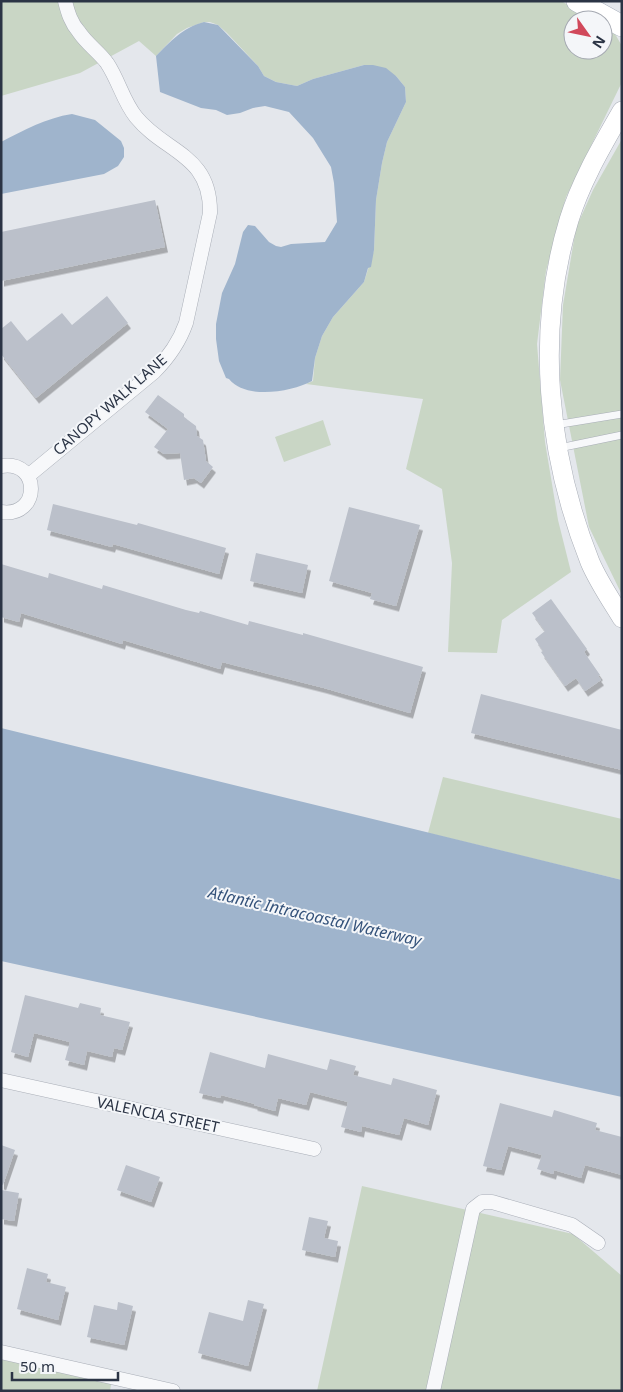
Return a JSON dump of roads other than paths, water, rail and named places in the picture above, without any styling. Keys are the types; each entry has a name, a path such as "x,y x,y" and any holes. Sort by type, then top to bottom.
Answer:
{"main road":[{"path":"577,1 622,26"}],"street":[{"name":"CANOPY WALK LANE","path":"28,476 154,372 168,358 182,335 186,323 210,212 203,178 198,170 186,157 154,134 137,118 124,99 107,64 74,26 65,1"},
{"path":"622,111 584,181 569,218 556,272 549,340 549,380 554,425 573,512 591,564 622,618"},
{"path":"1,466 12,466 21,469 28,476 31,484 31,494 28,503 12,513 1,512"},
{"name":"VALENCIA STREET","path":"1,1080 314,1149"},
{"path":"433,1391 473,1209 482,1202 492,1202 572,1225 598,1243"},
{"path":"1,1352 173,1391"}],"lane":[{"path":"554,425 622,414"},
{"path":"558,448 622,434"}],"water":[{"path":"204,22 218,25 258,66 264,76 276,82 297,86 313,79 364,65 373,65 386,68 405,87 406,102 387,142 382,163 376,200 374,250 371,267 368,268 364,282 333,317 322,336 315,358 312,381 281,391 257,392 246,390 226,378 219,361 216,339 216,324 222,293 235,264 243,232 248,225 255,226 269,242 276,246 325,242 337,222 331,167 313,138 289,112 265,106 227,115 216,110 201,108 160,92 156,56 183,31"},
{"path":"72,114 95,120 121,141 124,148 124,157 118,166 104,174 1,194 1,142 44,121"},
{"name":"Atlantic Intracoastal Waterway","path":"1,728 622,880 622,1097 1,961"}]}
